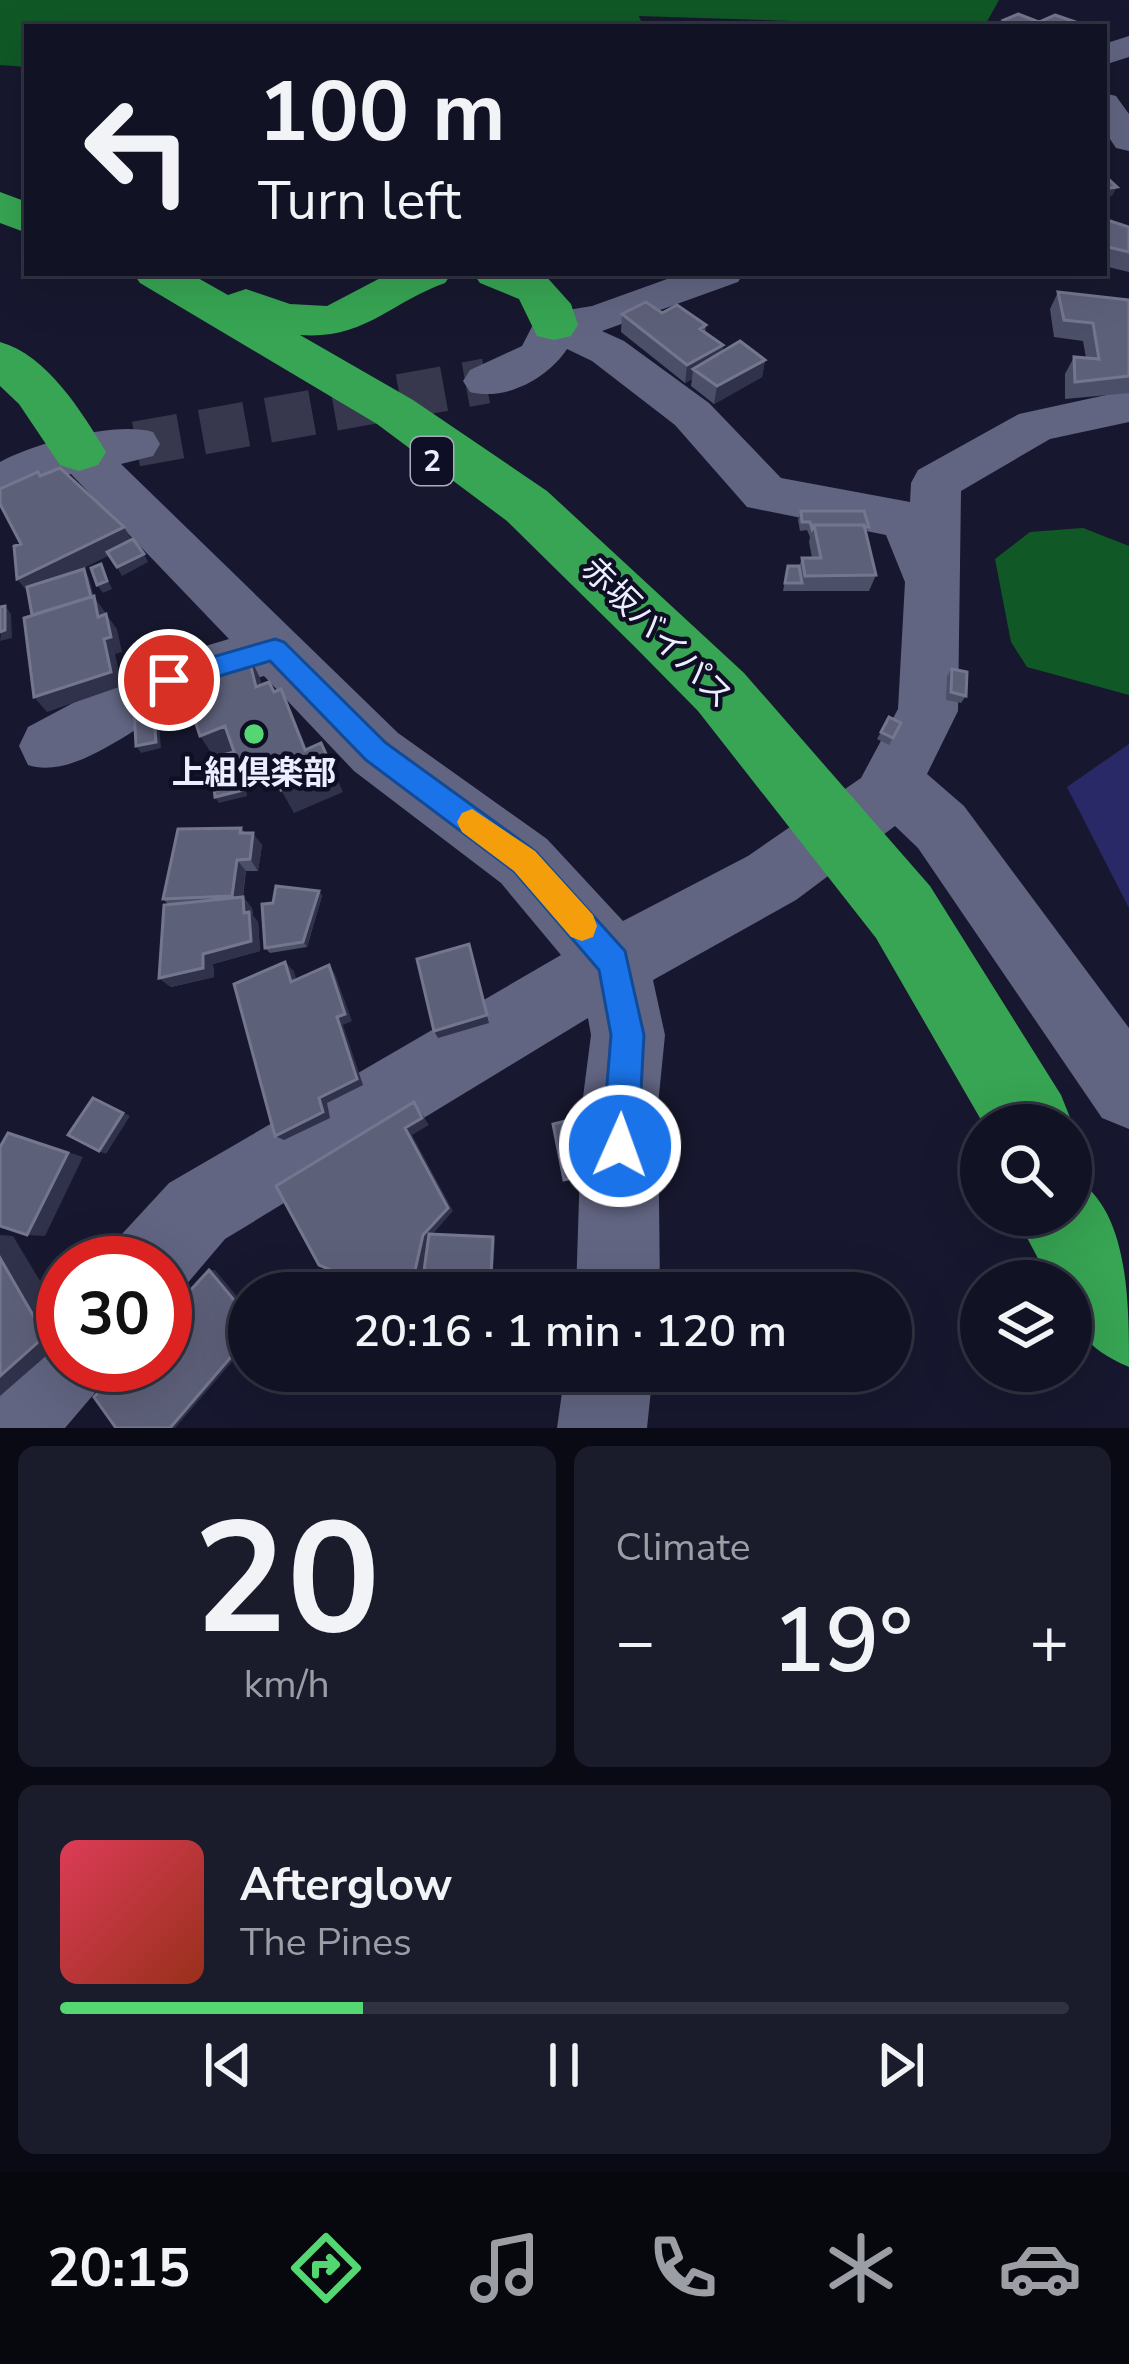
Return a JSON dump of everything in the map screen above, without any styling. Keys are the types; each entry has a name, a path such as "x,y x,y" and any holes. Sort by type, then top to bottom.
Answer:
{"highway":[{"path":"117,276 176,285 277,319 316,322 356,313 418,276"},
{"name":"赤坂バイパス","path":"138,276 176,285 395,412 527,506 707,700 886,922 1016,1104"},
{"path":"504,276 534,287 550,302 554,325"},
{"name":"赤坂バイパス","path":"176,285 439,466 707,700"},
{"path":"356,313 344,354 395,412"},
{"path":"0,358 108,448"},
{"name":"赤坂バイパス","path":"886,922 987,1104"},
{"path":"1092,1227 1129,1289"},
{"path":"1073,1236 1129,1320"}],"street":[{"path":"1107,107 1129,140"},
{"path":"554,325 600,318 715,276"},
{"path":"486,381 524,370 550,345 554,325"},
{"path":"554,325 608,351 692,414 765,494 906,520 931,579"},
{"path":"175,1236 197,1211 614,963 772,878 884,798 928,711 936,483 1036,426 1129,406"},
{"path":"0,484 36,464 108,448 275,650 376,752 524,861 614,963 628,1035 620,1105 618,1272"},
{"path":"50,746 169,680 275,650"},
{"path":"891,781 941,827 1129,1090"},
{"path":"6,1428 38,1392"},
{"path":"602,1428 606,1392"}],"green space":[{"path":"0,0 999,0 986,24 639,16 642,24 24,24 24,67 0,65"},
{"path":"1083,528 1129,546 1129,695 1027,667 1011,642 995,559 1030,532"}],"shaded area":[{"path":"1129,744 1129,908 1067,787"}],"building":[{"path":"1018,14 1039,22 1014,24 1004,20"},
{"path":"1055,15 1081,24 1040,24"},
{"path":"1107,220 1129,227 1129,252 1107,247"},
{"path":"1058,292 1129,300 1129,376 1075,382 1074,357 1099,359 1093,323 1064,320"},
{"path":"646,302 662,313 677,305 706,325 700,329 723,345 687,365 622,314"},
{"path":"740,341 765,360 717,386 693,369"},
{"path":"60,468 124,527 17,579 14,546 21,544 0,504 0,489"},
{"path":"801,511 864,511 869,527 814,525 812,529 810,522 802,522"},
{"path":"814,525 864,525 876,575 805,576 802,558 821,558"},
{"path":"133,539 144,554 117,567 107,552"},
{"path":"101,564 107,581 97,585 91,568"},
{"path":"788,566 799,566 802,583 785,583"},
{"path":"84,569 91,597 32,615 27,587"},
{"path":"94,596 98,617 106,614 111,637 104,639 111,672 34,697 24,618"},
{"path":"5,606 5,630 0,632 0,607"},
{"name":"上組倶楽部","path":"247,651 256,687 269,682 274,692 281,689 305,750 321,743 333,769 281,790 267,755 239,766 225,726 200,736 181,679"},
{"path":"952,669 967,672 966,696 951,692"},
{"path":"153,704 156,742 136,746 134,709"},
{"path":"889,717 901,723 893,738 881,732"},
{"path":"234,752 243,790 215,797 211,758"},
{"path":"241,828 240,833 253,833 250,859 237,860 232,896 163,899 178,829"},
{"path":"276,886 319,891 303,942 265,948 262,904 273,903"},
{"path":"243,897 251,941 203,954 203,968 159,978 164,905"},
{"path":"469,944 487,1015 434,1031 417,959"},
{"path":"285,962 291,982 329,965 345,1014 337,1017 357,1079 319,1098 323,1112 275,1136 234,984"},
{"path":"93,1098 123,1113 99,1151 68,1135"},
{"path":"414,1102 422,1118 405,1128 448,1208 423,1235 415,1272 335,1272 319,1265 276,1186"},
{"path":"589,1115 601,1171 564,1180 553,1124"},
{"path":"8,1133 68,1153 27,1235 0,1226 0,1147"},
{"path":"429,1234 493,1237 491,1272 424,1272"},
{"path":"0,1258 36,1320 36,1344 0,1376"},
{"path":"209,1270 228,1293 228,1360 170,1428 116,1428 94,1397 99,1392 192,1392 192,1289"}],"tunnel":[{"path":"136,444 486,381"}],"slow traffic":[{"path":"472,822 524,861 582,926"}],"place":[{"name":"上組倶楽部","path":"254,734"}],"route":[{"path":"169,680 275,650 376,752 524,861 614,963 628,1035 620,1146"}]}
